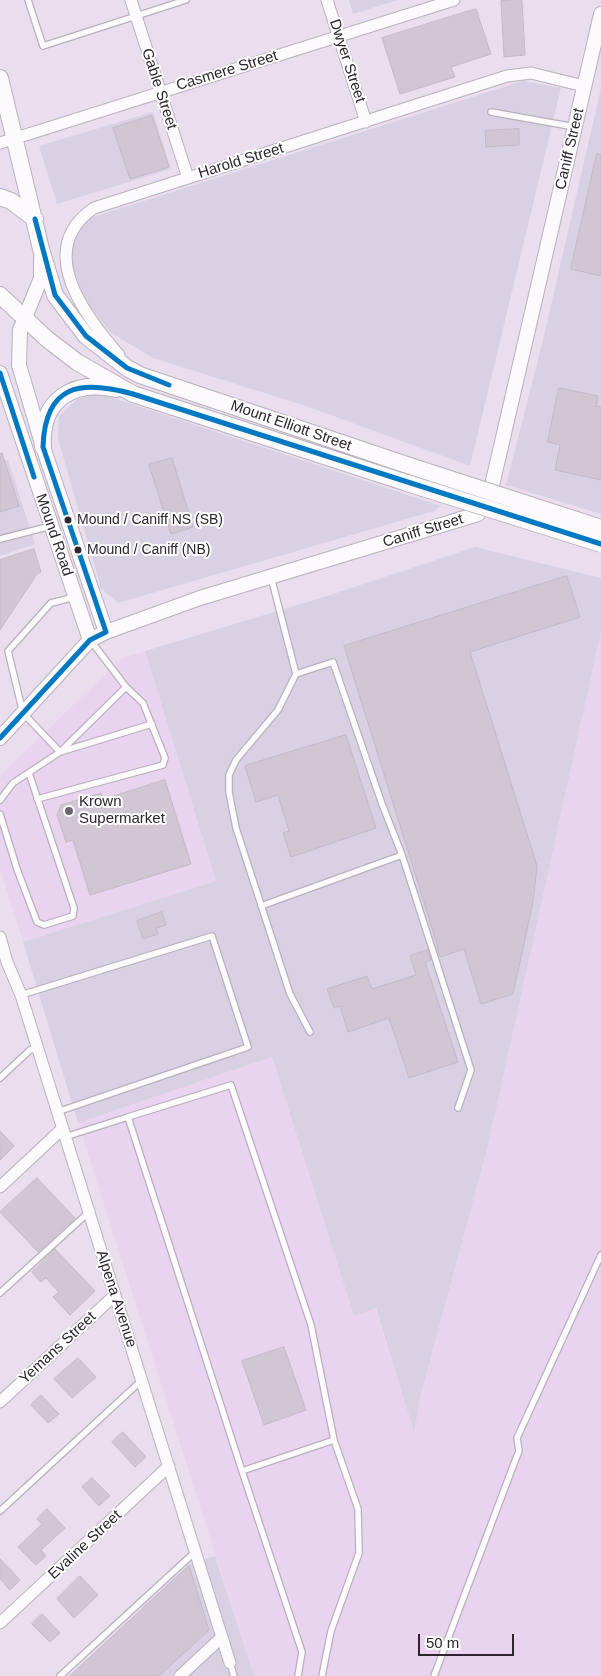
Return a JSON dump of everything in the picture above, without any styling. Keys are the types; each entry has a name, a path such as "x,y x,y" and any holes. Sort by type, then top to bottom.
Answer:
{"main road":[{"name":"Mound Road","path":"0,78 8,141 35,220 42,249"},
{"path":"0,197 11,200 35,220"},
{"name":"Mount Elliott Street","path":"42,249 55,295 86,336 127,368 140,375 601,528"},
{"name":"Mount Elliott Street","path":"0,295 77,362 133,394 601,544"},
{"path":"43,446 42,433 46,417 55,404 67,393 87,386 133,394"}],"street":[{"name":"Gable Street","path":"131,0 188,178"},
{"name":"Dwyer Street","path":"327,0 366,122"},
{"name":"Casmere Street","path":"8,141 454,0"},
{"name":"Caniff Street","path":"0,738 90,640 106,632 200,598 478,514 490,493 493,481 601,14"},
{"name":"Harold Street","path":"140,375 105,339 81,303 68,274 66,243 76,223 94,208 519,73 531,73 584,86"},
{"name":"Mound Road","path":"42,249 41,278 24,317 18,342 19,365 43,446 106,632"},
{"name":"Mound Road","path":"0,373 90,640"},
{"name":"Alpena Avenue","path":"0,937 3,965 21,995 230,1663"},
{"path":"0,1187 64,1133"},
{"name":"Yemans Street","path":"0,1402 115,1295"},
{"name":"Evaline Street","path":"0,1623 169,1466"},
{"path":"180,1676 222,1637"}],"lane":[{"path":"28,0 43,46 186,0"},
{"path":"491,112 575,127"},
{"path":"0,539 51,526"},
{"path":"271,577 296,674 278,710 236,760 229,775 229,792 236,828 290,994 310,1032"},
{"path":"60,752 23,713 8,651 52,603 75,597"},
{"path":"37,799 163,765 165,758 143,703 126,687 90,640"},
{"path":"296,674 333,662 382,804 402,855 471,1070 458,1108"},
{"path":"0,800 13,783 60,752 126,687"},
{"path":"60,752 152,724"},
{"path":"0,814 17,869 37,922 44,925 73,916 74,908 29,773"},
{"path":"261,906 402,855"},
{"path":"21,995 212,936 239,1017 248,1047 57,1112"},
{"path":"0,1078 30,1050 37,1048"},
{"path":"64,1133 128,1117 231,1085 311,1325 334,1440 358,1510 359,1553 331,1631 322,1676"},
{"path":"128,1117 302,1652 298,1676"},
{"path":"0,1293 89,1212"},
{"path":"434,1676 519,1451 517,1438 601,1255"},
{"path":"0,1511 142,1380"},
{"path":"242,1471 334,1440"},
{"path":"60,1676 196,1551"},
{"path":"230,1663 234,1676"}],"shaded area":[{"path":"349,0 398,0 353,14"},
{"path":"523,81 561,88 470,466 306,406 153,358 110,332 85,301 72,266 72,245 87,219"},
{"path":"601,88 601,514 506,485 542,344"},
{"path":"153,112 171,169 57,204 39,146"},
{"path":"92,394 110,397 441,506 434,511 118,603 101,588 58,439 59,416 78,398"},
{"path":"8,460 35,544 0,556 0,462"},
{"path":"475,547 601,578 601,632 488,1146 421,1394 414,1432 376,1308 354,1316 272,1057 78,1123 23,942 216,881 145,651 327,596"},
{"path":"601,632 601,1676 254,1676 78,1123 272,1057 354,1315 375,1308 414,1430 421,1394 488,1146"},
{"path":"145,651 216,881 23,942 0,869 0,775 123,658"},
{"path":"215,1556 254,1676 69,1676 189,1564"}],"building":[{"path":"522,0 525,55 504,57 501,1"},
{"path":"476,9 491,54 451,67 455,77 400,94 382,38"},
{"path":"152,116 169,167 130,179 113,128"},
{"path":"519,129 519,145 486,147 485,131"},
{"path":"597,154 601,155 601,276 571,269"},
{"path":"559,388 598,396 596,406 601,407 601,480 555,470 560,445 548,442"},
{"path":"2,453 19,506 0,512 0,454"},
{"path":"172,458 193,527 171,534 149,465"},
{"path":"34,549 41,572 37,574 0,630 0,560"},
{"path":"567,576 580,617 470,652 537,866 533,902 513,994 481,1004 464,949 440,957 344,646"},
{"path":"346,735 376,828 291,857 283,833 289,831 278,795 256,802 245,766"},
{"path":"165,780 191,864 90,895 73,840 66,842 57,815 61,805 101,793 103,799"},
{"path":"162,912 166,925 156,928 158,934 143,939 137,921"},
{"path":"428,950 431,960 425,962 458,1062 409,1078 389,1018 348,1032 340,1006 334,1008 327,989 367,976 372,989 416,975 410,956"},
{"path":"0,1131 14,1146 0,1160"},
{"path":"37,1178 75,1218 38,1252 0,1212"},
{"path":"55,1249 95,1291 70,1315 53,1297 59,1292 46,1278 41,1282 32,1272"},
{"path":"284,1347 306,1410 264,1425 242,1361"},
{"path":"78,1358 96,1377 72,1398 54,1379"},
{"path":"41,1395 59,1414 48,1423 31,1405"},
{"path":"123,1432 146,1457 135,1467 112,1442"},
{"path":"92,1478 110,1496 99,1506 82,1487"},
{"path":"47,1509 65,1528 41,1550 46,1556 36,1565 18,1547 42,1524 37,1519"},
{"path":"0,1559 20,1580 10,1590 0,1579"},
{"path":"189,1566 209,1630 159,1676 70,1676"},
{"path":"80,1576 98,1595 74,1618 57,1599"},
{"path":"42,1614 60,1633 50,1642 32,1624"}],"transit line":[{"path":"35,219 55,295 86,336 127,368 169,385"},
{"path":"0,373 34,477"},
{"path":"106,632 43,447 45,426 51,410 59,398 70,391 83,388 98,387 133,394 601,544"},
{"path":"0,738 90,640 106,632"}],"place":[{"name":"Mound / Caniff NS (SB)","path":"68,520"},
{"name":"Mound / Caniff (NB)","path":"78,550"},
{"name":"Krown Supermarket","path":"69,811"}]}
